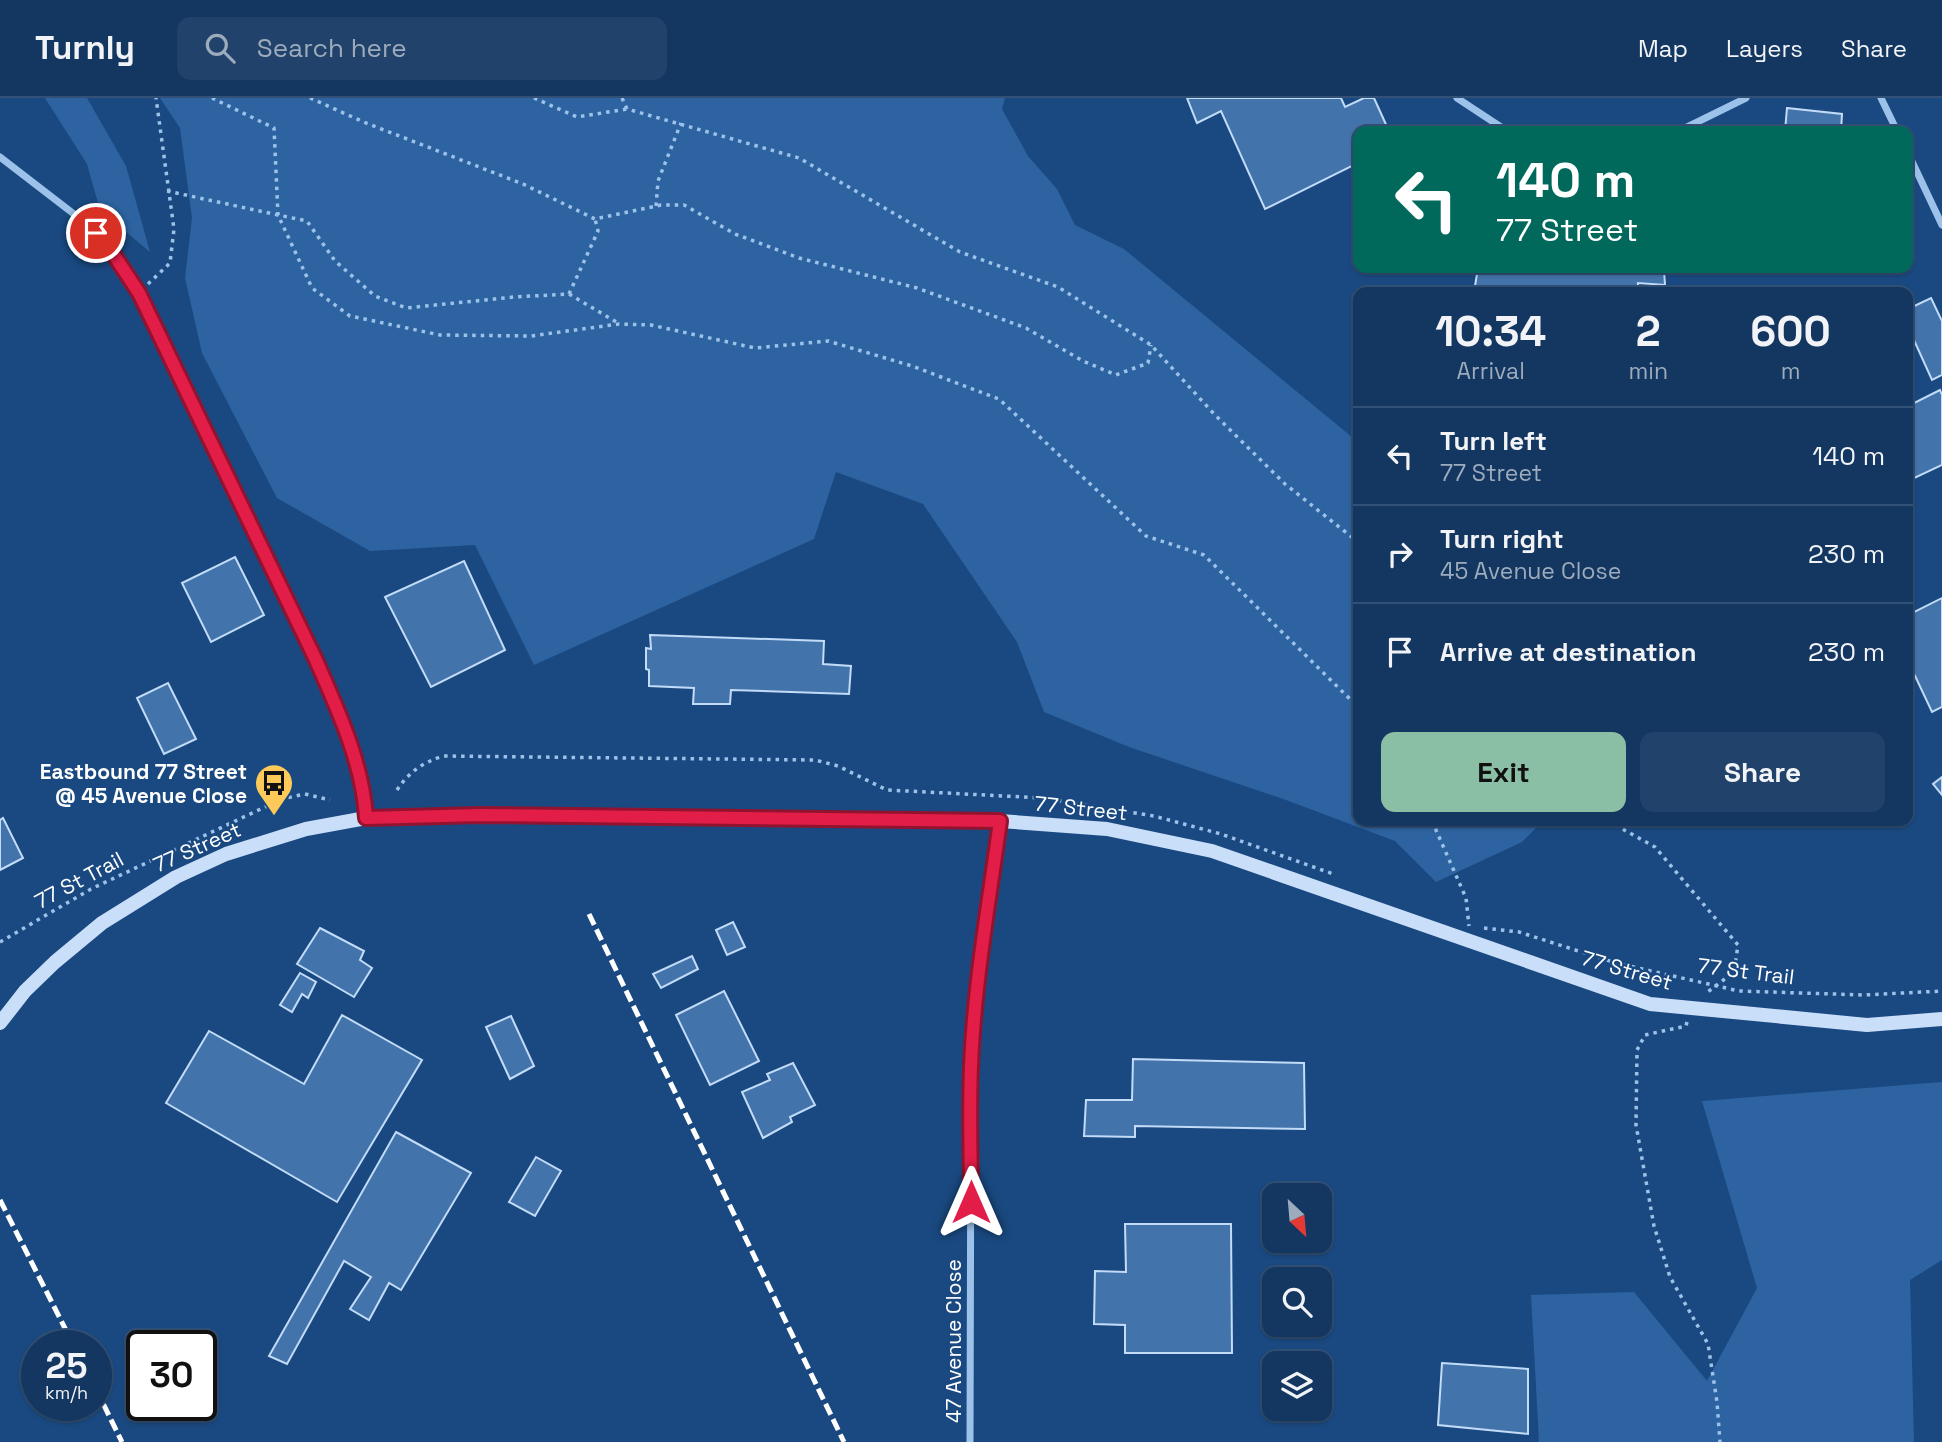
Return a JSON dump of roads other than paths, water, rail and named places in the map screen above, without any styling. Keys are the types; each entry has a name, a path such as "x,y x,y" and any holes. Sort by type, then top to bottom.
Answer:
{"main road":[{"name":"77 Street","path":"0,1023 25,991 77,942 138,899 176,877 226,854 270,838 366,818 480,815 1000,821 1107,829 1213,852 1650,1004 1867,1026 1942,1019"}],"street":[{"path":"1457,98 1499,126"},
{"path":"1689,126 1746,98"},
{"path":"1881,98 1895,126"},
{"path":"0,157 83,221 108,246 139,293 335,702 365,795 366,818"},
{"path":"1913,164 1942,225"},
{"name":"47 Avenue Close","path":"970,1442 971,1069 977,988 1000,821"}],"railway":[{"path":"589,914 844,1442"},
{"path":"0,1200 66,1330"},
{"path":"112,1421 122,1442"}],"place":[{"name":"Eastbound 77 Street @ 45 Avenue Close","path":"274,817"}]}
